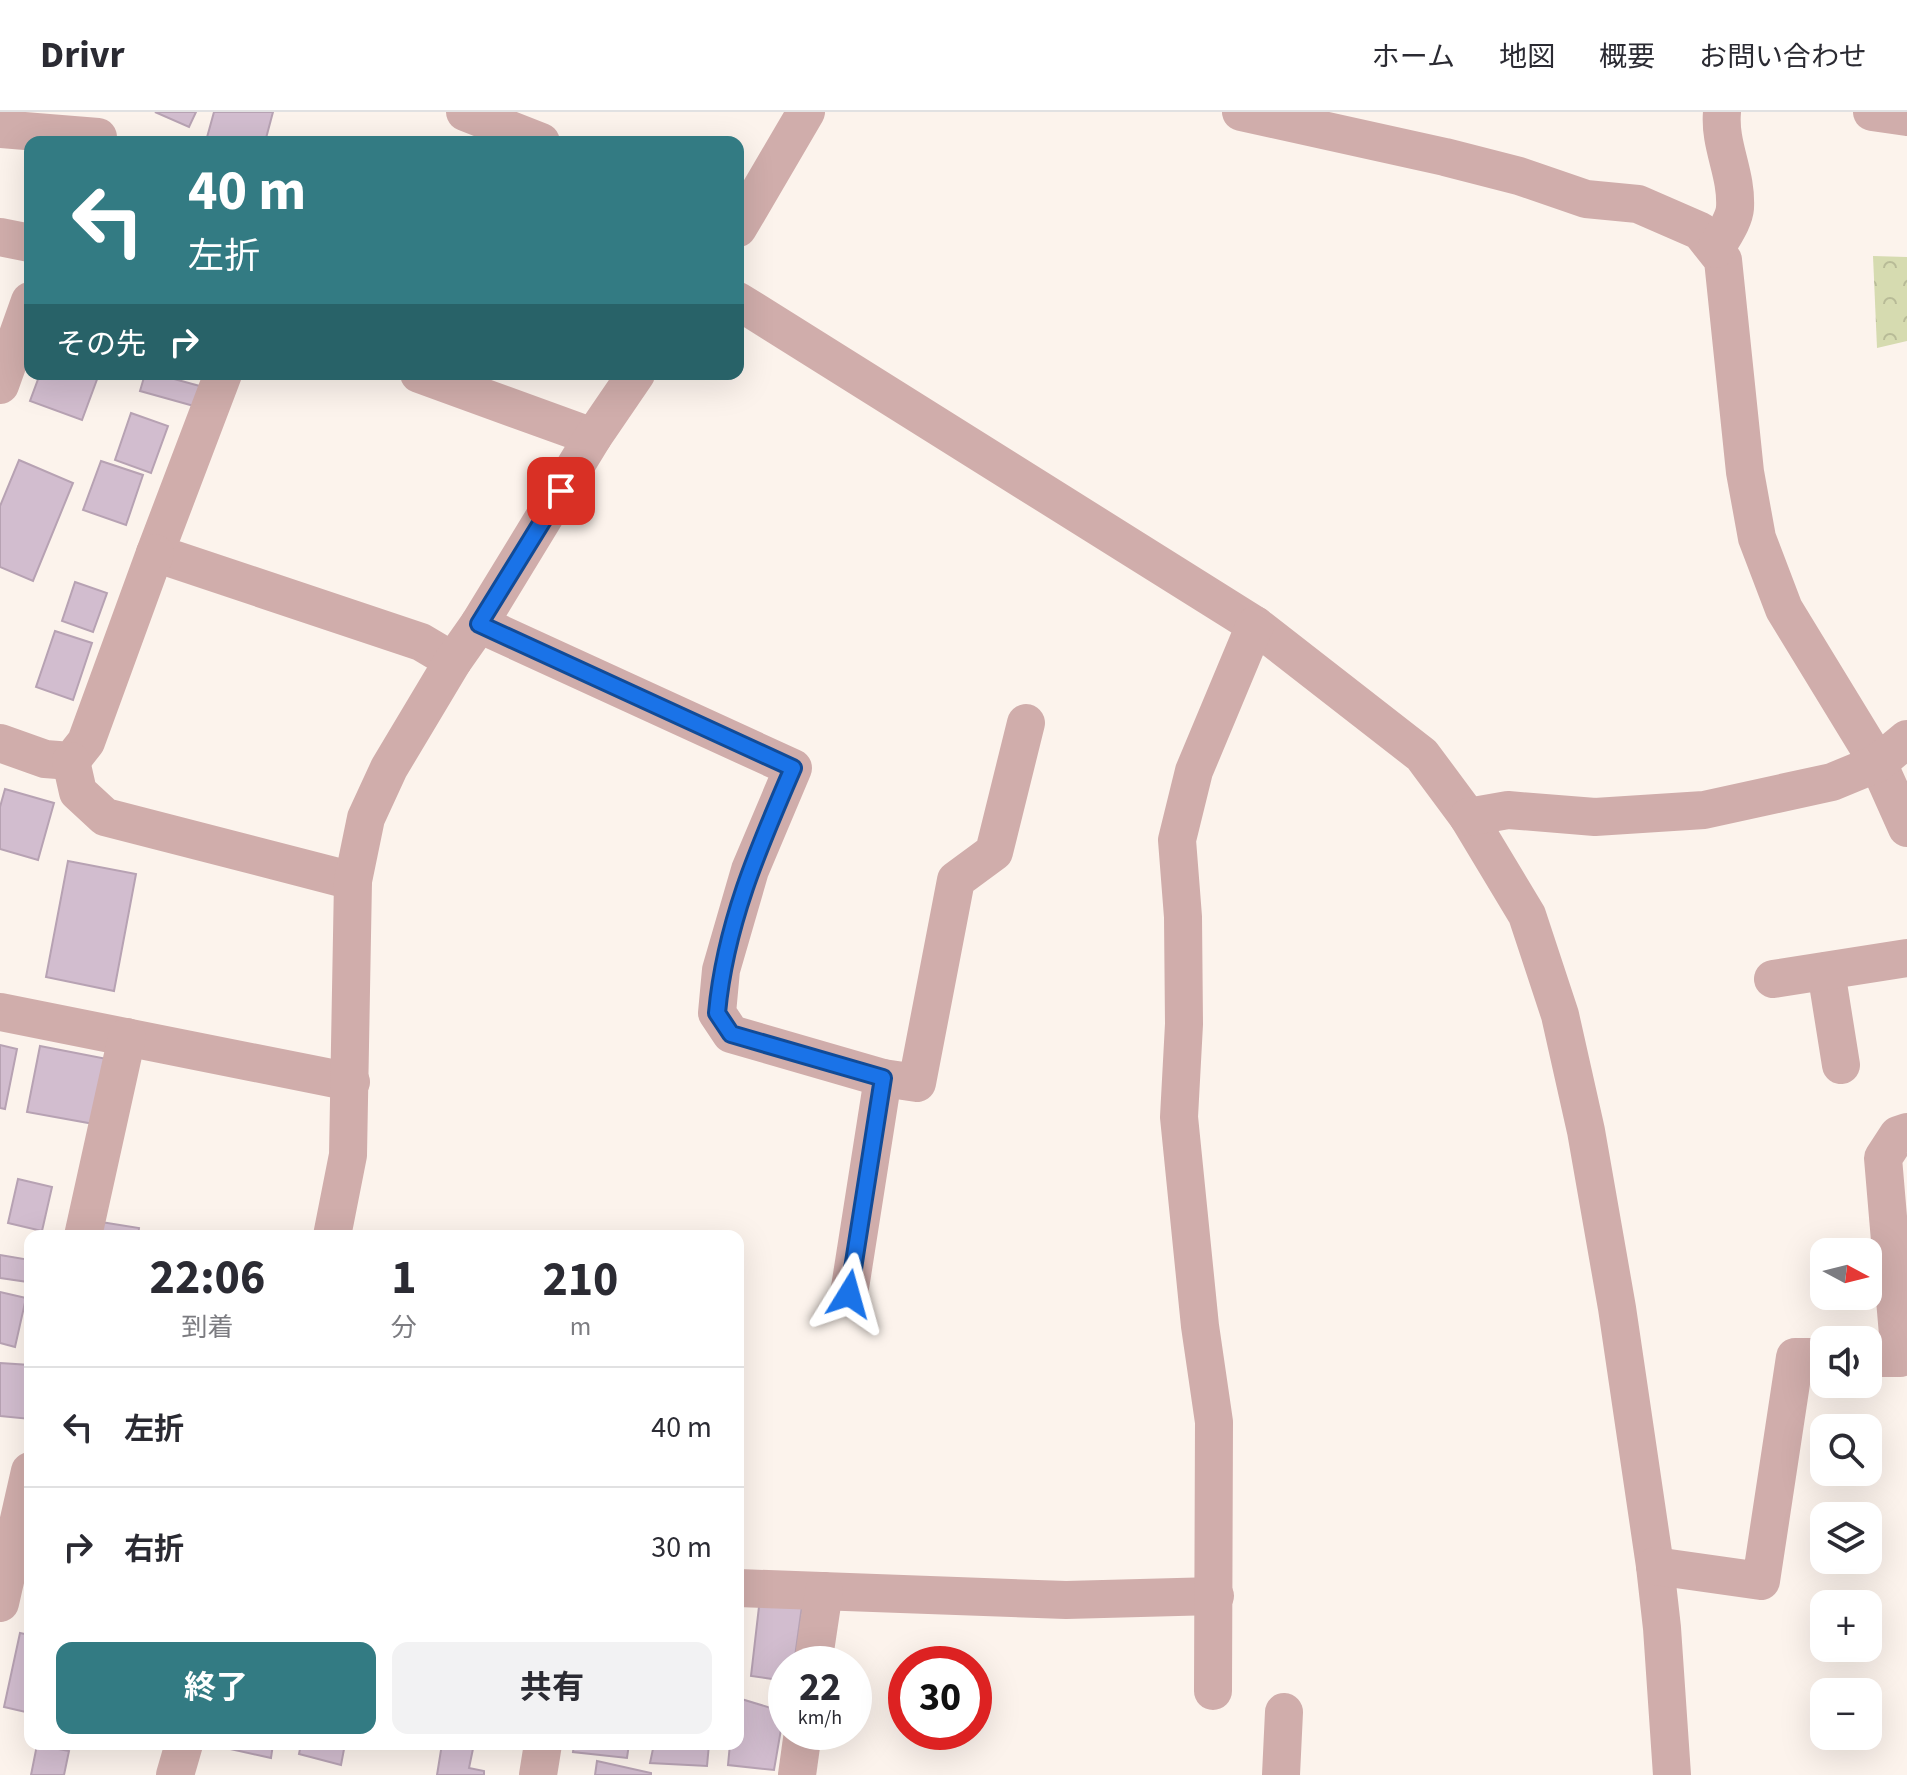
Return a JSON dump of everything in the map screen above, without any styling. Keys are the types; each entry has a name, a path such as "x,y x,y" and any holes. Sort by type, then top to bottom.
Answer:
{"street":[{"path":"465,112 526,136"},
{"path":"744,216 806,112"},
{"path":"1241,112 1445,157 1519,176 1586,199 1638,204 1700,231 1723,260 1745,472 1757,538 1784,609 1878,763 1907,828"},
{"path":"1716,249 1735,211 1733,172 1720,133 1722,112"},
{"path":"1872,112 1907,117"},
{"path":"0,129 99,130"},
{"path":"0,237 24,242"},
{"path":"744,305 1255,625 1422,755 1468,817 1527,915 1560,1015 1586,1131 1612,1278 1655,1566 1672,1775"},
{"path":"0,385 24,318"},
{"path":"71,761 86,742 221,380"},
{"path":"436,380 593,437"},
{"path":"333,1230 348,1155 353,881 366,818 383,781 453,661 632,380"},
{"path":"155,553 421,642 453,661"},
{"path":"479,624 793,768 750,870 721,970 717,1013 731,1034 883,1078 917,1083 956,880 994,852 1026,723"},
{"path":"1213,1691 1214,1422 1200,1326 1179,1117 1184,1024 1183,917 1177,840 1194,771 1255,625"},
{"path":"1468,817 1508,810 1595,817 1704,810 1832,782 1878,763 1907,739"},
{"path":"0,743 45,759 71,761"},
{"path":"71,761 78,792 105,817 353,881"},
{"path":"1773,979 1907,958"},
{"path":"1826,971 1841,1065"},
{"path":"0,1012 351,1082"},
{"path":"84,1230 127,1037"},
{"path":"849,1294 883,1078"},
{"path":"1882,1358 1900,1358 1883,1158 1898,1135 1907,1132"},
{"path":"1655,1566 1761,1581 1795,1357 1810,1357"},
{"path":"0,1464 24,1469"},
{"path":"0,1603 24,1497"},
{"path":"744,1588 1066,1600 1215,1596"},
{"path":"816,1646 824,1591"},
{"path":"1281,1775 1284,1712"},
{"path":"175,1775 182,1750"},
{"path":"538,1775 542,1750"},
{"path":"797,1775 800,1750"}],"green space":[{"path":"1873,256 1907,257 1907,341 1877,348"}],"building":[{"path":"155,112 196,112 189,127"},
{"path":"214,112 273,112 267,136 207,136"},
{"path":"38,380 97,380 82,420 30,401"},
{"path":"143,380 178,380 207,388 201,408 140,391"},
{"path":"131,413 168,426 151,473 115,460"},
{"path":"19,460 73,483 33,581 0,567 0,506"},
{"path":"101,461 143,475 126,525 83,510"},
{"path":"75,582 107,593 93,632 62,621"},
{"path":"55,631 92,643 73,700 36,687"},
{"path":"5,789 54,803 38,860 0,849 0,807"},
{"path":"68,861 136,874 114,991 46,977"},
{"path":"0,1045 17,1049 5,1109 0,1108"},
{"path":"40,1046 107,1059 94,1124 27,1112"},
{"path":"18,1179 52,1187 42,1230 8,1223"},
{"path":"101,1222 139,1228 139,1230 100,1230"},
{"path":"0,1255 24,1259 24,1281 0,1278"},
{"path":"0,1292 24,1298 15,1347 0,1343"},
{"path":"0,1363 24,1365 24,1418 0,1416"},
{"path":"760,1598 802,1606 796,1646 768,1646 768,1678 751,1676"},
{"path":"20,1633 24,1634 24,1712 4,1707"},
{"path":"744,1700 768,1707 768,1750 777,1750 774,1770 728,1765 729,1750 744,1750"},
{"path":"36,1750 69,1751 64,1775 31,1775"},
{"path":"235,1750 272,1750 271,1758"},
{"path":"300,1750 344,1750 341,1765 299,1754"},
{"path":"441,1750 473,1750 469,1768 484,1771 484,1775 437,1775"},
{"path":"573,1750 628,1750 627,1758"},
{"path":"653,1750 708,1750 707,1766 650,1763"},
{"path":"597,1761 651,1773 651,1775 595,1775"}],"route":[{"path":"561,491 479,624 793,768 750,870 721,970 717,1013 731,1034 883,1078 849,1294"}]}
